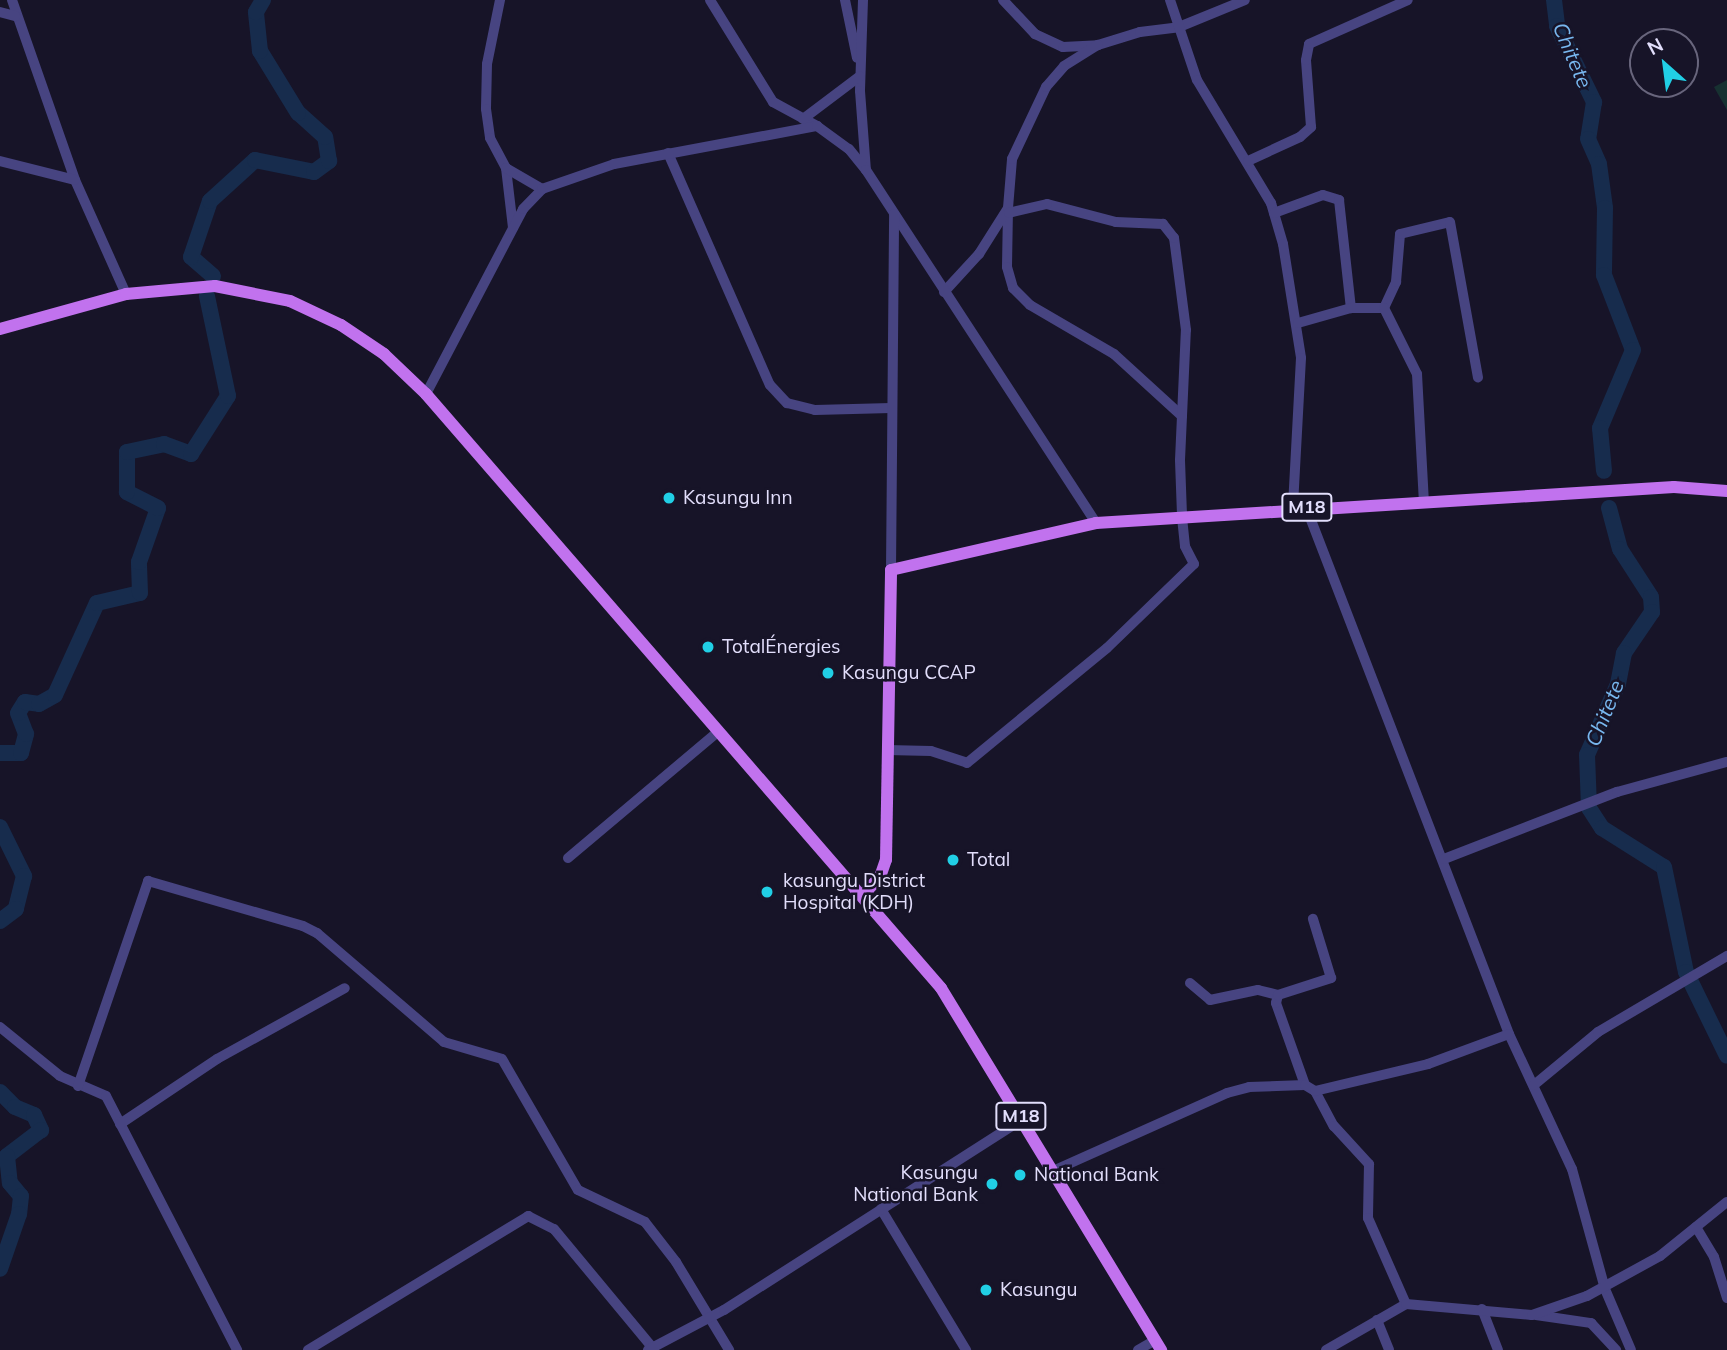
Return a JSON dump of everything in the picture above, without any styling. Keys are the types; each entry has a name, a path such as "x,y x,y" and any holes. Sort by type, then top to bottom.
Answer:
{"main road":[{"path":"0,329 126,293 189,286 215,286 290,301 341,325 384,354 426,394 863,895 880,877 886,860 891,570"},
{"name":"M18","path":"891,570 1096,523 1182,515 1674,487 1727,491"},
{"name":"M18","path":"863,895 951,1003 1055,1170 1158,1345"}],"street":[{"path":"12,0 15,16 75,180 126,293"},
{"path":"500,0 487,64 486,109 490,138 506,168 513,229"},
{"path":"710,0 764,92 781,108 817,126 849,149 866,170 1096,523"},
{"path":"845,0 860,72"},
{"path":"863,0 860,72 866,170"},
{"path":"1003,0 1046,42 1063,47 1098,45 1140,32 1179,27 1245,0"},
{"path":"1170,0 1197,80 1248,161 1275,213 1298,323 1302,394 1299,508 1444,859 1509,1034 1572,1169 1605,1289 1631,1350"},
{"path":"1248,161 1300,137 1311,127 1306,60 1309,44 1408,0"},
{"path":"0,12 15,16"},
{"path":"1098,45 1064,66 1046,87 1012,159 1007,267 1013,288 1030,305 1114,354 1182,416"},
{"path":"803,119 860,72"},
{"path":"426,394 523,209 542,189 580,173 668,153 817,126"},
{"path":"668,153 770,385 787,403 814,410 891,408"},
{"path":"0,162 75,180"},
{"path":"506,168 542,189"},
{"path":"1275,213 1323,195 1339,200 1350,308"},
{"path":"887,750 931,751 967,763 1107,648 1194,564 1185,546 1182,515 1182,416 1186,330 1181,279 1169,229 1141,220 1116,222 1047,204 1009,211 979,254 944,292"},
{"path":"891,570 894,213"},
{"path":"1384,307 1396,282 1400,234 1450,222 1478,377"},
{"path":"1298,323 1350,308 1384,307"},
{"path":"1384,307 1417,374 1424,503"},
{"path":"568,858 719,731"},
{"path":"1444,859 1617,792 1727,762"},
{"path":"78,1086 148,881 303,926 317,933 444,1042 502,1059 578,1190 645,1222 729,1350"},
{"path":"1190,983 1210,1000 1258,990 1278,995 1331,978 1313,919"},
{"path":"1534,1085 1598,1032 1727,956"},
{"path":"120,1124 218,1059 345,988"},
{"path":"1278,995 1276,1003 1286,1040 1305,1085"},
{"path":"0,1027 39,1062 78,1086 106,1096 237,1350"},
{"path":"1315,1091 1428,1064 1509,1034"},
{"path":"1055,1170 1227,1093 1249,1087 1305,1085 1315,1091 1334,1126 1369,1164 1368,1218 1406,1304"},
{"path":"308,1350 528,1216 554,1229 650,1349 709,1318 1023,1119"},
{"path":"1532,1315 1605,1289 1660,1256 1727,1202"},
{"path":"881,1209 965,1350"},
{"path":"1696,1227 1714,1257 1727,1298"},
{"path":"1326,1350 1406,1304 1482,1309 1591,1323 1616,1350"},
{"path":"1482,1309 1498,1350"},
{"path":"1377,1320 1389,1350"},
{"path":"1138,1350 1158,1345"}],"green space":[{"path":"1727,80 1727,110 1714,87"}],"waterway":[{"path":"213,276 191,257 210,201 255,160 314,172 329,161 325,137 298,113 260,51 256,12 263,0"},
{"name":"Chitete","path":"1554,0 1557,26 1594,102 1588,139 1599,164 1605,208 1604,275 1633,350 1600,428 1604,471"},
{"path":"0,753 21,753 26,734 18,713 25,702 39,704 55,695 97,603 140,593 139,562 158,508 127,492 127,452 164,444 191,454 228,396 207,296"},
{"name":"Chitete","path":"1609,508 1620,549 1651,597 1652,612 1624,653 1618,684 1587,755 1589,808 1602,828 1664,867 1686,972 1727,1056"},
{"path":"0,827 24,876 16,909 0,921"},
{"path":"0,1092 15,1107 34,1115 41,1130 7,1156 10,1183 21,1196 19,1214 0,1269"}],"place":[{"name":"Kasungu Inn","path":"669,498"},
{"name":"TotalÉnergies","path":"708,647"},
{"name":"Kasungu CCAP","path":"828,673"},
{"name":"Total","path":"953,860"},
{"name":"kasungu District Hospital (KDH)","path":"767,892"},
{"name":"National Bank","path":"1020,1175"},
{"name":"Kasungu National Bank","path":"992,1184"},
{"name":"Kasungu","path":"986,1290"}]}
